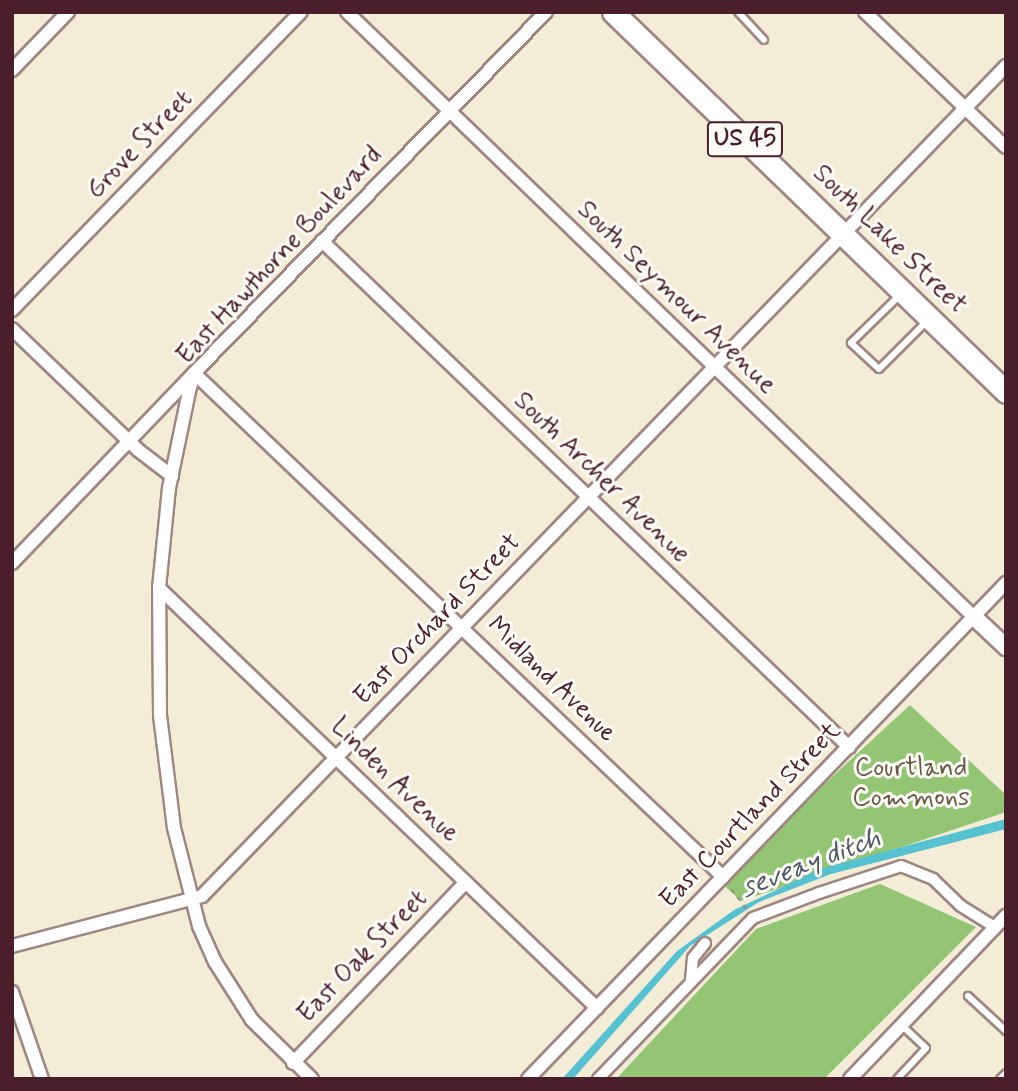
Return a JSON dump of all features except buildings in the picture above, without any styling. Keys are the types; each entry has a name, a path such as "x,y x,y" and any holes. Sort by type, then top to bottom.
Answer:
{"main road":[{"name":"South Lake Street","path":"613,12 1006,391"}],"street":[{"path":"12,70 68,12"},
{"name":"Grove Street","path":"12,310 301,12"},
{"name":"South Seymour Avenue","path":"346,12 974,617"},
{"name":"East Hawthorne Boulevard","path":"312,1079 235,998 215,962 192,902 174,828 160,716 159,588 172,476 194,373 546,12"},
{"path":"865,12 1006,147"},
{"name":"East Orchard Street","path":"192,902 463,627 841,232 1006,66"},
{"name":"South Archer Avenue","path":"322,241 849,747"},
{"path":"12,329 129,441 172,476"},
{"path":"12,563 194,373"},
{"name":"Midland Avenue","path":"194,373 723,877"},
{"name":"East Courtland Street","path":"528,1079 1006,583"},
{"name":"Linden Avenue","path":"159,588 597,1007"},
{"path":"974,617 1004,643"},
{"path":"598,1079 753,918 877,871 901,866 933,879 961,906 995,927"},
{"name":"East Oak Street","path":"293,1062 466,882"},
{"path":"12,946 192,902"},
{"path":"850,1079 1006,916"},
{"path":"691,980 693,958 705,943"},
{"path":"12,992 42,1079"}],"lane":[{"path":"738,12 764,40"},
{"path":"903,292 851,343 879,369 930,318"},
{"path":"968,996 1006,1031"},
{"path":"897,1079 926,1048 901,1025"},
{"path":"1000,1079 1006,1073"}],"path":[{"path":"731,889 753,918"}],"green space":[{"name":"Courtland Commons","path":"910,705 1006,795 1006,812 741,901 719,881"},
{"path":"880,884 976,927 824,1079 616,1079 756,929"}],"water":[{"path":"1006,819 1006,829 831,874 759,902 690,946 573,1079 562,1079 677,951 734,910 820,869"}],"water label":[{"name":"seveay ditch","path":"811,864"}]}
